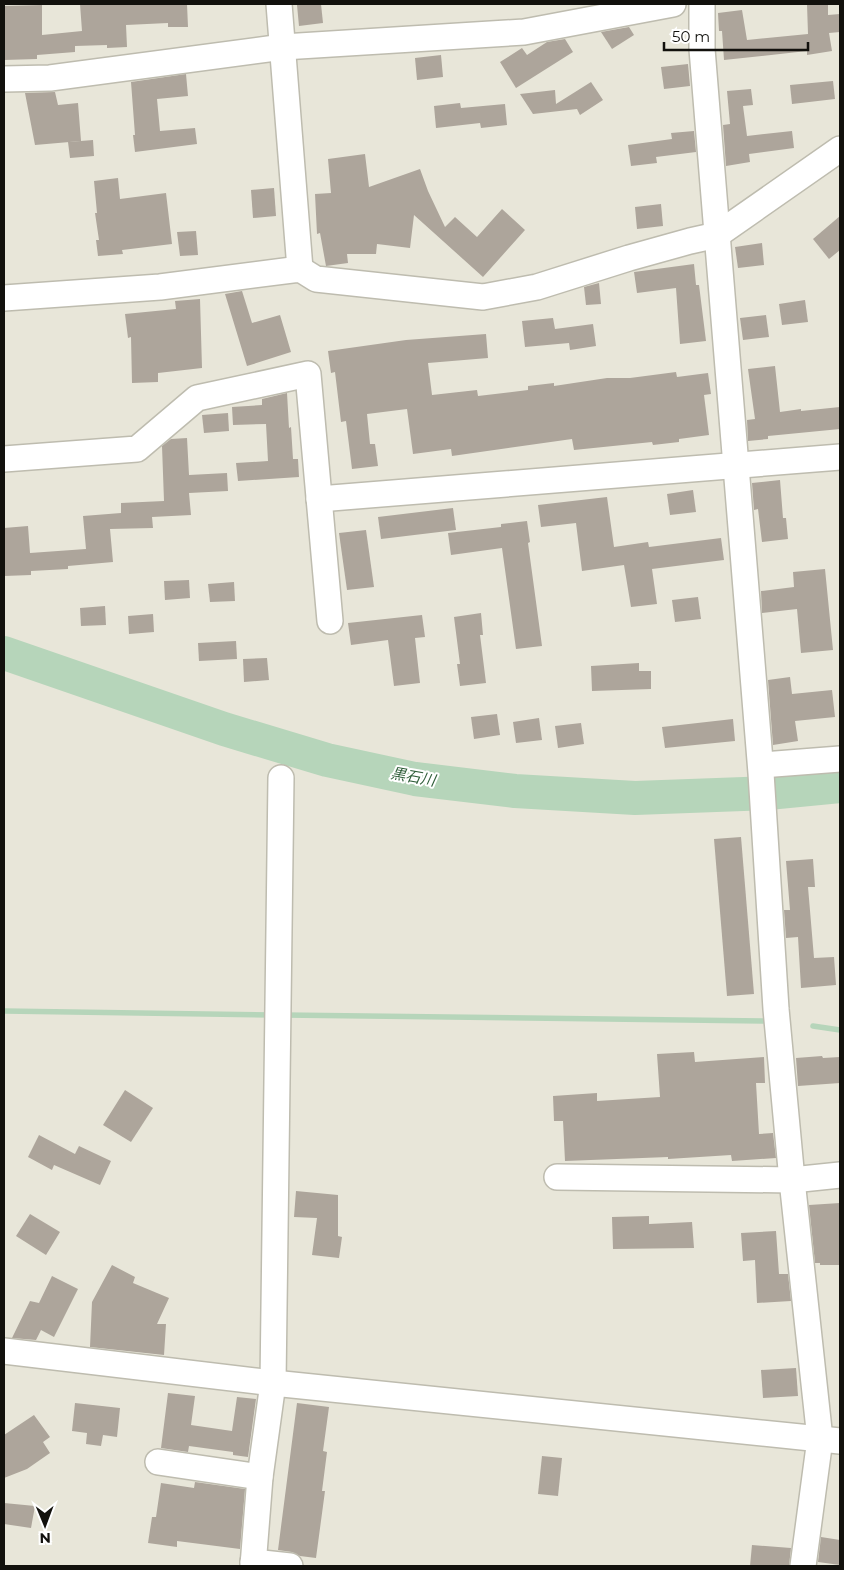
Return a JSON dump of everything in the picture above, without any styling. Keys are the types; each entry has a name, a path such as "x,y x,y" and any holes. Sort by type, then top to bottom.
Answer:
{"street":[{"path":"280,4 300,269"},
{"path":"4,79 50,78 283,47 524,32 674,4"},
{"path":"702,4 702,49 761,769 776,1009 792,1180 830,1440 803,1566"},
{"path":"4,298 160,287 300,269 316,279 483,297 538,287 629,258 690,241 717,236 840,149"},
{"path":"4,459 137,449 197,398 308,374 330,621"},
{"path":"319,499 840,457"},
{"path":"761,769 840,759"},
{"path":"281,778 273,1383 260,1477 253,1564 290,1566"},
{"path":"558,1177 792,1180 840,1175"},
{"path":"4,1351 273,1383 830,1440"},
{"path":"158,1462 260,1477"}],"building":[{"path":"80,4 187,4 188,27 168,27 168,23 126,25 127,47 107,48 107,45 75,46 75,52 37,55 37,59 4,60 4,6 42,5 42,35 82,31"},
{"path":"321,4 323,23 299,26 297,5"},
{"path":"807,4 828,4 828,15 840,14 840,32 829,33 832,51 807,55 807,51 724,60 722,31 719,31 718,13 742,10 747,40 808,34"},
{"path":"629,27 634,35 612,49 601,32"},
{"path":"565,39 573,52 516,88 500,62 522,48 527,55 547,42"},
{"path":"441,55 443,77 417,80 415,58"},
{"path":"688,64 690,86 664,89 661,67"},
{"path":"186,74 188,96 157,99 160,131 195,128 197,144 135,152 131,82"},
{"path":"833,81 835,99 792,104 790,85"},
{"path":"591,82 603,100 580,115 577,109 533,114 520,94 555,90 556,104"},
{"path":"751,89 753,105 743,106 747,136 792,131 794,148 749,154 750,162 726,166 723,125 730,124 727,91"},
{"path":"55,92 58,105 78,103 81,141 35,145 25,93"},
{"path":"460,103 461,108 505,104 507,125 481,128 480,123 436,128 434,106"},
{"path":"694,131 696,152 656,157 657,163 631,166 628,145 672,139 671,133"},
{"path":"93,140 94,156 70,158 68,142"},
{"path":"365,154 369,187 420,169 445,227 455,217 477,237 502,209 525,230 483,277 414,215 410,248 377,244 376,254 347,254 348,263 326,266 320,233 317,234 315,194 331,193 328,159"},
{"path":"118,178 120,199 166,193 172,244 122,250 123,254 98,256 96,240 99,240 95,213 97,213 94,181"},
{"path":"274,188 276,216 253,218 251,190"},
{"path":"661,204 663,226 637,229 635,207"},
{"path":"840,216 840,250 829,259 813,239"},
{"path":"196,231 198,255 180,256 177,232"},
{"path":"762,243 764,265 738,268 735,247"},
{"path":"694,264 696,285 699,285 706,341 680,344 676,288 637,293 634,272"},
{"path":"599,283 601,304 586,305 584,287"},
{"path":"242,291 252,323 280,315 291,352 247,366 225,294"},
{"path":"200,299 202,368 158,373 158,382 132,383 131,337 128,338 125,314 176,309 175,301"},
{"path":"805,300 808,322 782,325 779,304"},
{"path":"766,315 769,337 743,340 740,318"},
{"path":"553,318 555,329 593,324 596,346 570,350 569,343 525,347 522,321"},
{"path":"486,334 488,358 428,363 432,395 477,390 478,396 528,390 528,386 554,383 554,386 607,378 630,378 676,372 677,377 708,373 711,394 704,395 709,435 679,439 679,442 653,445 652,442 574,450 572,439 452,456 451,449 413,454 407,409 367,414 370,444 375,444 378,466 352,469 346,421 341,422 335,372 331,373 328,351 406,340"},
{"path":"775,366 780,412 840,407 840,429 768,436 768,439 748,441 747,420 755,419 748,369"},
{"path":"287,393 293,459 298,459 299,477 238,481 236,463 268,461 266,424 233,425 232,407 262,405 262,399"},
{"path":"228,413 229,431 204,433 202,415"},
{"path":"187,438 189,475 227,473 228,491 189,493 191,515 152,517 153,528 110,529 113,562 68,566 68,569 31,571 31,575 4,576 4,528 28,526 30,553 86,549 83,516 121,513 121,503 164,501 162,446 171,439"},
{"path":"780,480 783,518 786,518 788,539 762,542 758,509 754,510 752,483"},
{"path":"693,490 696,512 670,515 667,494"},
{"path":"607,497 614,547 648,542 649,547 721,538 724,560 652,569 657,604 631,607 624,565 582,571 576,523 541,527 538,505"},
{"path":"453,508 456,530 381,539 378,517"},
{"path":"527,521 530,542 528,543 542,646 516,649 502,548 451,555 448,533 501,527 501,524"},
{"path":"366,530 374,587 347,590 339,533"},
{"path":"825,569 833,650 801,653 797,609 762,613 761,591 794,587 793,572"},
{"path":"189,580 190,598 165,600 164,581"},
{"path":"234,582 235,601 210,602 208,584"},
{"path":"698,597 701,619 675,622 672,600"},
{"path":"105,606 106,625 81,626 80,608"},
{"path":"481,613 483,635 480,635 486,683 460,686 457,664 460,664 454,617"},
{"path":"153,614 154,632 129,634 128,616"},
{"path":"422,615 425,637 415,638 420,683 394,686 388,640 351,645 348,623"},
{"path":"236,641 237,659 199,661 198,643"},
{"path":"267,658 269,680 244,682 243,659"},
{"path":"639,663 639,671 651,671 651,689 592,691 591,666"},
{"path":"790,677 792,694 832,690 835,717 795,721 798,741 773,745 768,680"},
{"path":"497,714 500,735 474,739 471,717"},
{"path":"539,718 542,740 516,743 513,722"},
{"path":"733,719 735,741 665,748 662,727"},
{"path":"581,723 584,744 558,748 555,726"},
{"path":"741,837 754,994 727,996 714,839"},
{"path":"813,859 815,887 808,887 814,958 834,957 836,985 801,988 798,937 786,938 784,910 790,910 786,861"},
{"path":"694,1052 695,1062 764,1057 765,1083 756,1083 759,1134 773,1133 776,1158 732,1161 731,1155 668,1159 668,1157 565,1161 563,1121 554,1121 553,1096 597,1093 597,1101 660,1097 657,1054"},
{"path":"822,1056 823,1058 840,1057 840,1083 798,1086 796,1058"},
{"path":"125,1090 153,1108 131,1142 103,1125"},
{"path":"39,1135 75,1154 79,1146 111,1161 100,1185 54,1165 52,1170 28,1157"},
{"path":"296,1191 338,1195 338,1236 342,1237 339,1258 312,1255 317,1218 294,1217"},
{"path":"840,1203 840,1265 820,1265 820,1263 815,1263 809,1205"},
{"path":"30,1214 60,1232 46,1255 16,1236"},
{"path":"649,1216 649,1224 692,1222 694,1248 613,1249 612,1217"},
{"path":"776,1231 779,1274 788,1274 791,1301 757,1303 755,1260 743,1261 741,1233"},
{"path":"112,1265 135,1277 133,1283 169,1298 157,1324 166,1324 164,1355 90,1347 92,1302"},
{"path":"52,1276 78,1289 54,1337 41,1330 36,1340 12,1338 30,1301 39,1303"},
{"path":"796,1368 798,1396 763,1398 761,1370"},
{"path":"168,1393 195,1396 191,1425 232,1431 237,1397 256,1399 248,1457 233,1455 233,1452 189,1446 188,1452 161,1448"},
{"path":"75,1403 120,1408 117,1437 103,1435 101,1446 86,1444 87,1433 72,1431"},
{"path":"297,1403 329,1407 323,1451 327,1452 322,1491 325,1491 316,1558 278,1550"},
{"path":"34,1415 50,1437 43,1442 50,1453 27,1469 4,1478 4,1435"},
{"path":"542,1456 562,1458 558,1496 538,1494"},
{"path":"195,1482 245,1489 240,1549 177,1541 177,1547 148,1543 152,1517 156,1517 161,1483 194,1488"},
{"path":"4,1503 35,1506 31,1528 4,1524"},
{"path":"821,1537 840,1540 840,1565 818,1562"},
{"path":"752,1545 791,1548 789,1566 750,1566"}],"waterway":[{"name":"黒石川","path":"4,653 224,729 327,760 415,779 515,791 635,798 768,793 840,786"},
{"path":"4,1011 271,1015"},
{"path":"283,1015 763,1021"},
{"path":"813,1026 840,1030"}]}
